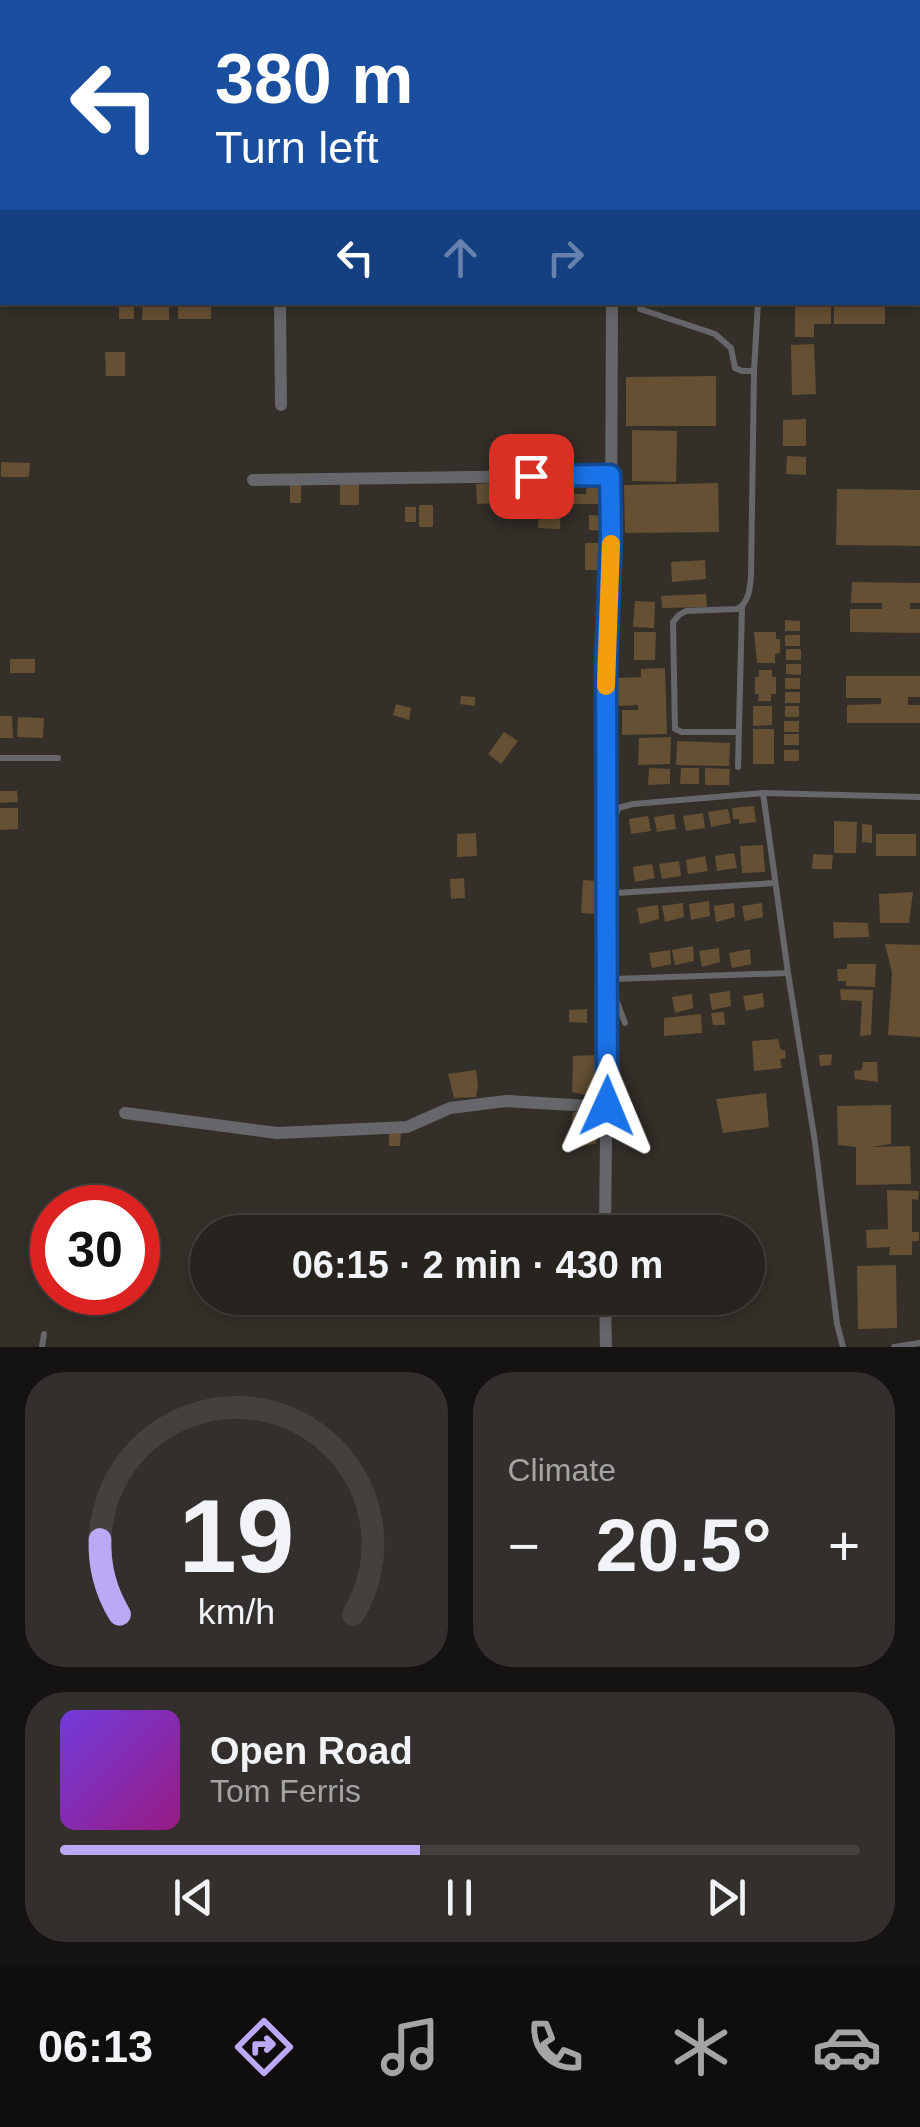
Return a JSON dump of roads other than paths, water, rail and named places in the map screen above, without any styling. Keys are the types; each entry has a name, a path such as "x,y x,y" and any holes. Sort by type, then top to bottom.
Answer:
{"street":[{"path":"280,305 281,405"},
{"path":"605,1215 606,667 612,305"},
{"path":"253,480 610,475"},
{"path":"125,1113 277,1133 407,1127 450,1108 506,1101 607,1106"},
{"path":"605,1315 606,1347"}],"lane":[{"path":"738,767 742,608 750,588 758,305"},
{"path":"640,309 715,334 731,348 735,368 754,371"},
{"path":"739,732 674,729 672,622 686,611 742,608"},
{"path":"0,758 58,758"},
{"path":"763,793 843,1347"},
{"path":"626,1023 615,997 614,979 618,808 763,793 920,797"},
{"path":"616,893 775,882"},
{"path":"614,979 788,973"},
{"path":"42,1347 44,1334"},
{"path":"894,1347 920,1344"}]}
